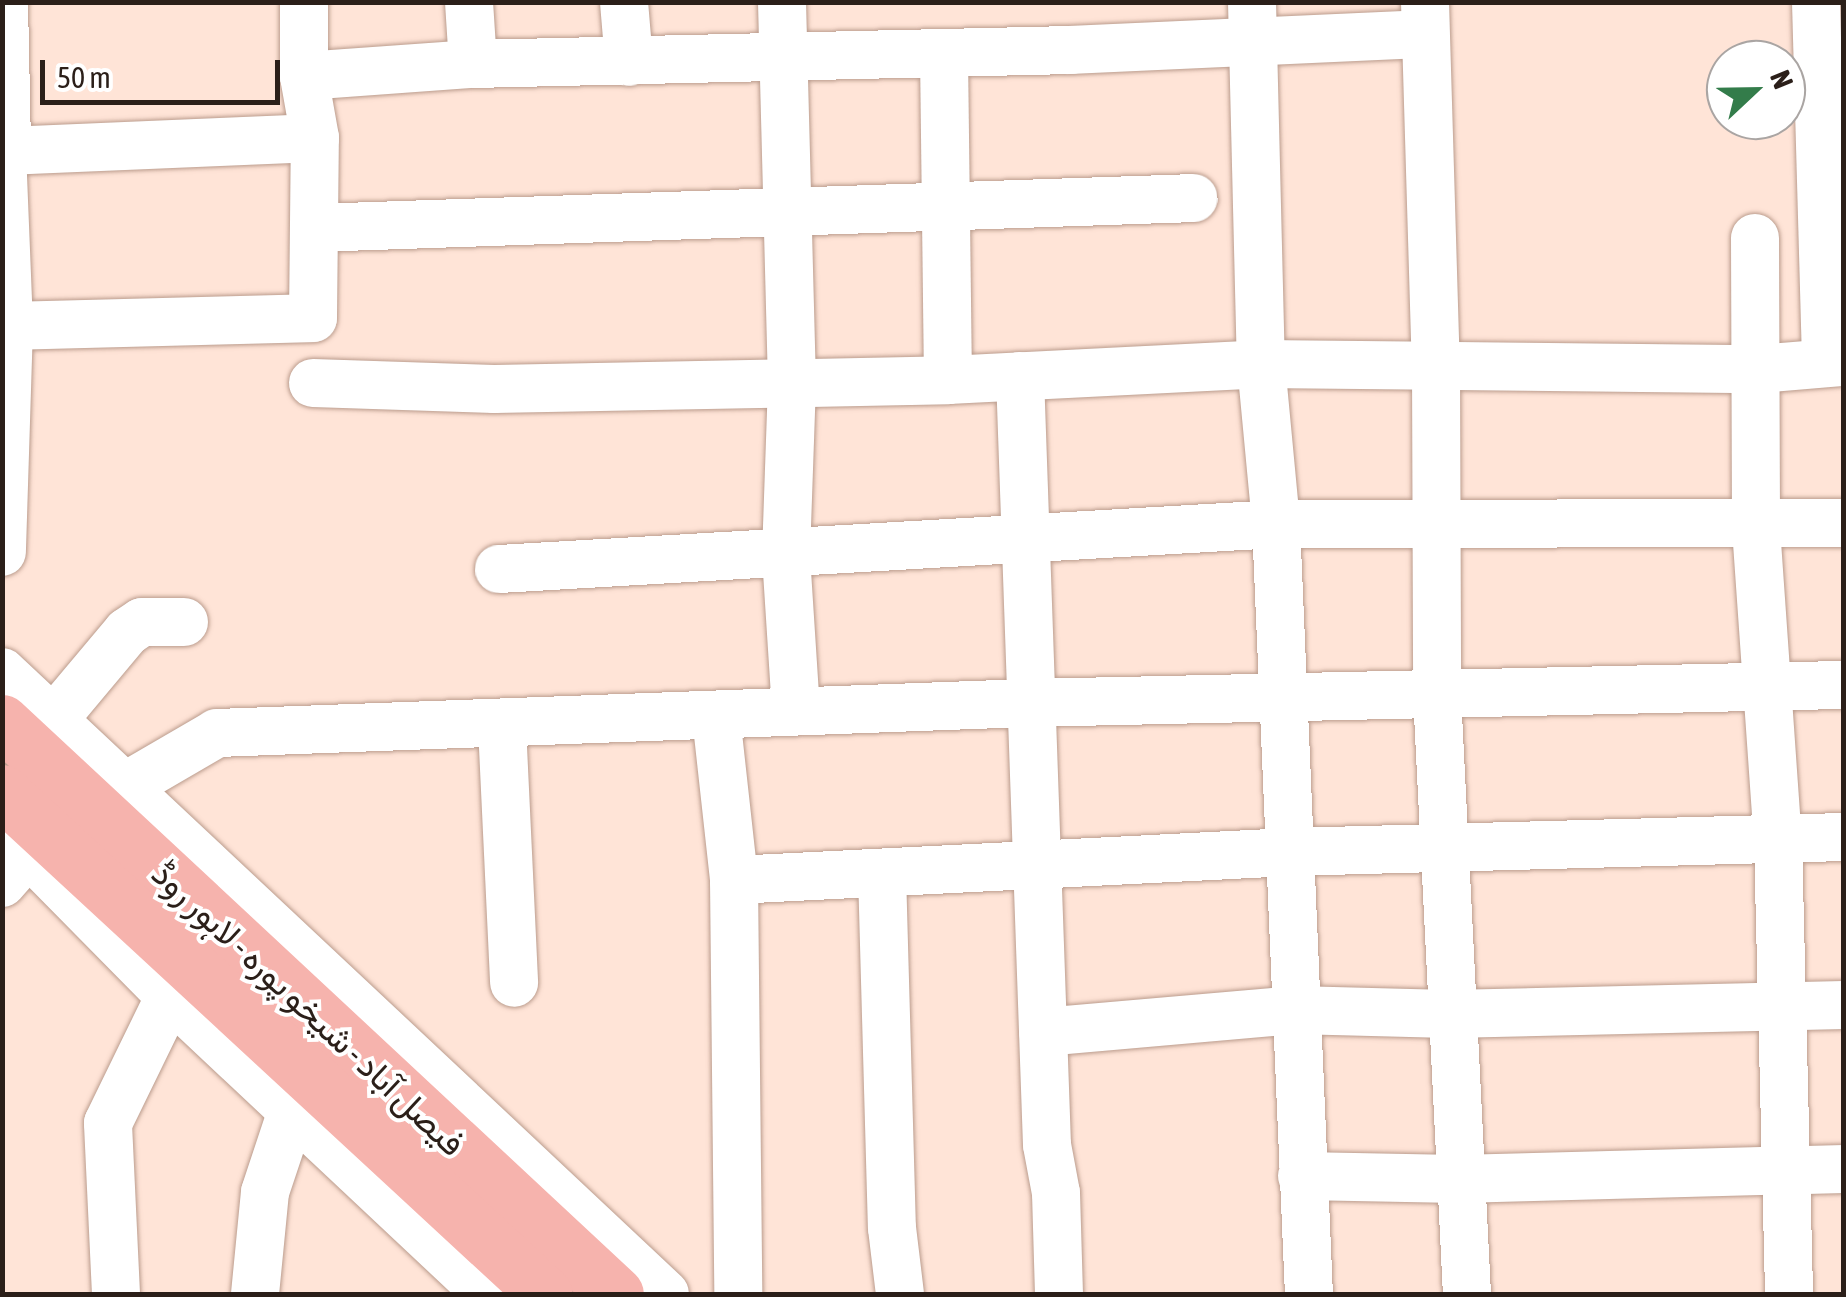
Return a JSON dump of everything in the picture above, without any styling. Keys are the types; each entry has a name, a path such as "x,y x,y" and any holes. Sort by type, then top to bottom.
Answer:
{"highway":[{"name":"فیصل آباد - شیخو پورہ - لاہور روڈ","path":"28,721 616,1294"},
{"name":"فیصل آباد - شیخو پورہ - لاہور روڈ","path":"2,792 546,1294"}],"street":[{"path":"2,552 9,326 4,2"},
{"path":"9,326 314,318 315,138 304,76 304,2"},
{"path":"469,2 473,64"},
{"path":"624,2 628,62"},
{"path":"782,2 792,383 786,556 796,710"},
{"path":"313,383 494,389 948,380 1261,364 1758,369 1835,362 1816,2"},
{"path":"304,76 473,64 783,54 944,54 1251,20 1425,18 1436,367 1437,694 1448,847 1449,1014 1467,1294"},
{"path":"1251,20 1261,364 1276,524 1309,1294"},
{"path":"944,54 948,380"},
{"path":"5,151 315,138"},
{"path":"314,228 943,210 1192,198"},
{"path":"1755,238 1756,528 1764,689 1778,841 1790,1173 1789,1294"},
{"path":"1020,376 1029,703 1059,1294"},
{"path":"499,569 786,556 1276,524 1756,528 1844,523"},
{"path":"28,721 142,622 184,622"},
{"path":"2,672 28,721 126,786 664,1294"},
{"path":"126,786 216,734 1029,703 1844,686"},
{"path":"716,716 734,880 738,1294"},
{"path":"502,726 514,982"},
{"path":"734,880 1290,852 1844,837"},
{"path":"11,854 170,996 487,1294"},
{"path":"882,873 892,1228 900,1294"},
{"path":"116,1294 108,1122 170,996"},
{"path":"1044,1032 1294,1010 1449,1014 1844,1005"},
{"path":"255,1294 264,1192 292,1111"},
{"path":"1302,1176 1458,1179 1844,1169"}]}
